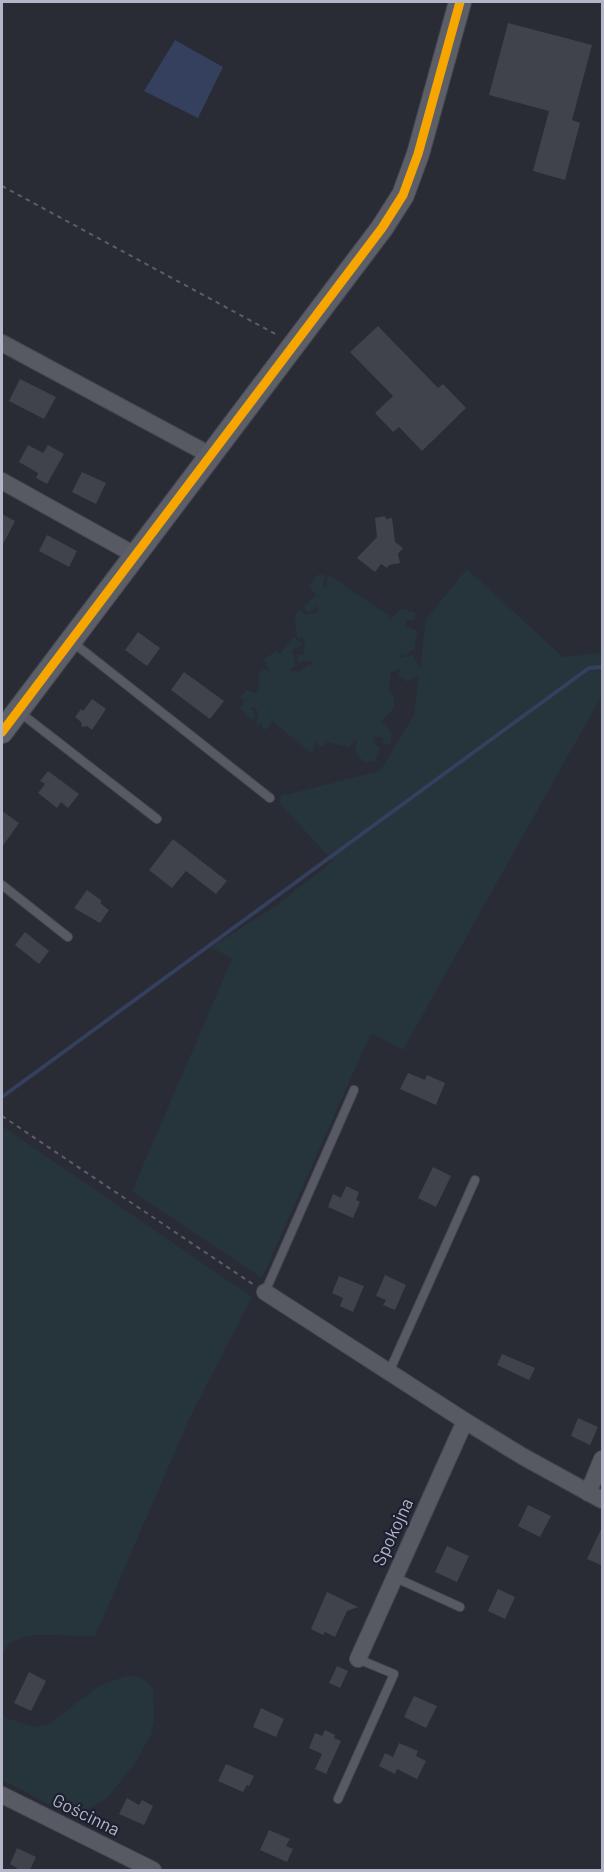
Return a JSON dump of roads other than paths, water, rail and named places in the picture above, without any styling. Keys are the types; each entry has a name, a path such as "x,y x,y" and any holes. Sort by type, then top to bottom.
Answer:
{"street":[{"path":"2,732 382,228 403,195 418,154 460,2"},
{"path":"2,343 210,455"},
{"path":"2,482 135,555"},
{"path":"265,1292 465,1421 596,1497 603,1459"},
{"name":"Spokojna","path":"358,1659 465,1421"},
{"name":"Gościnna","path":"2,1795 153,1870"}],"lane":[{"path":"70,641 270,798"},
{"path":"17,711 158,819"},
{"path":"2,885 68,937"},
{"path":"265,1292 354,1090"},
{"path":"388,1372 475,1180"},
{"path":"394,1577 460,1607"},
{"path":"338,1799 394,1674 358,1659"}],"water":[{"path":"175,40 223,67 198,118 144,91"}],"waterway":[{"path":"2,1097 589,668 602,667"}]}
